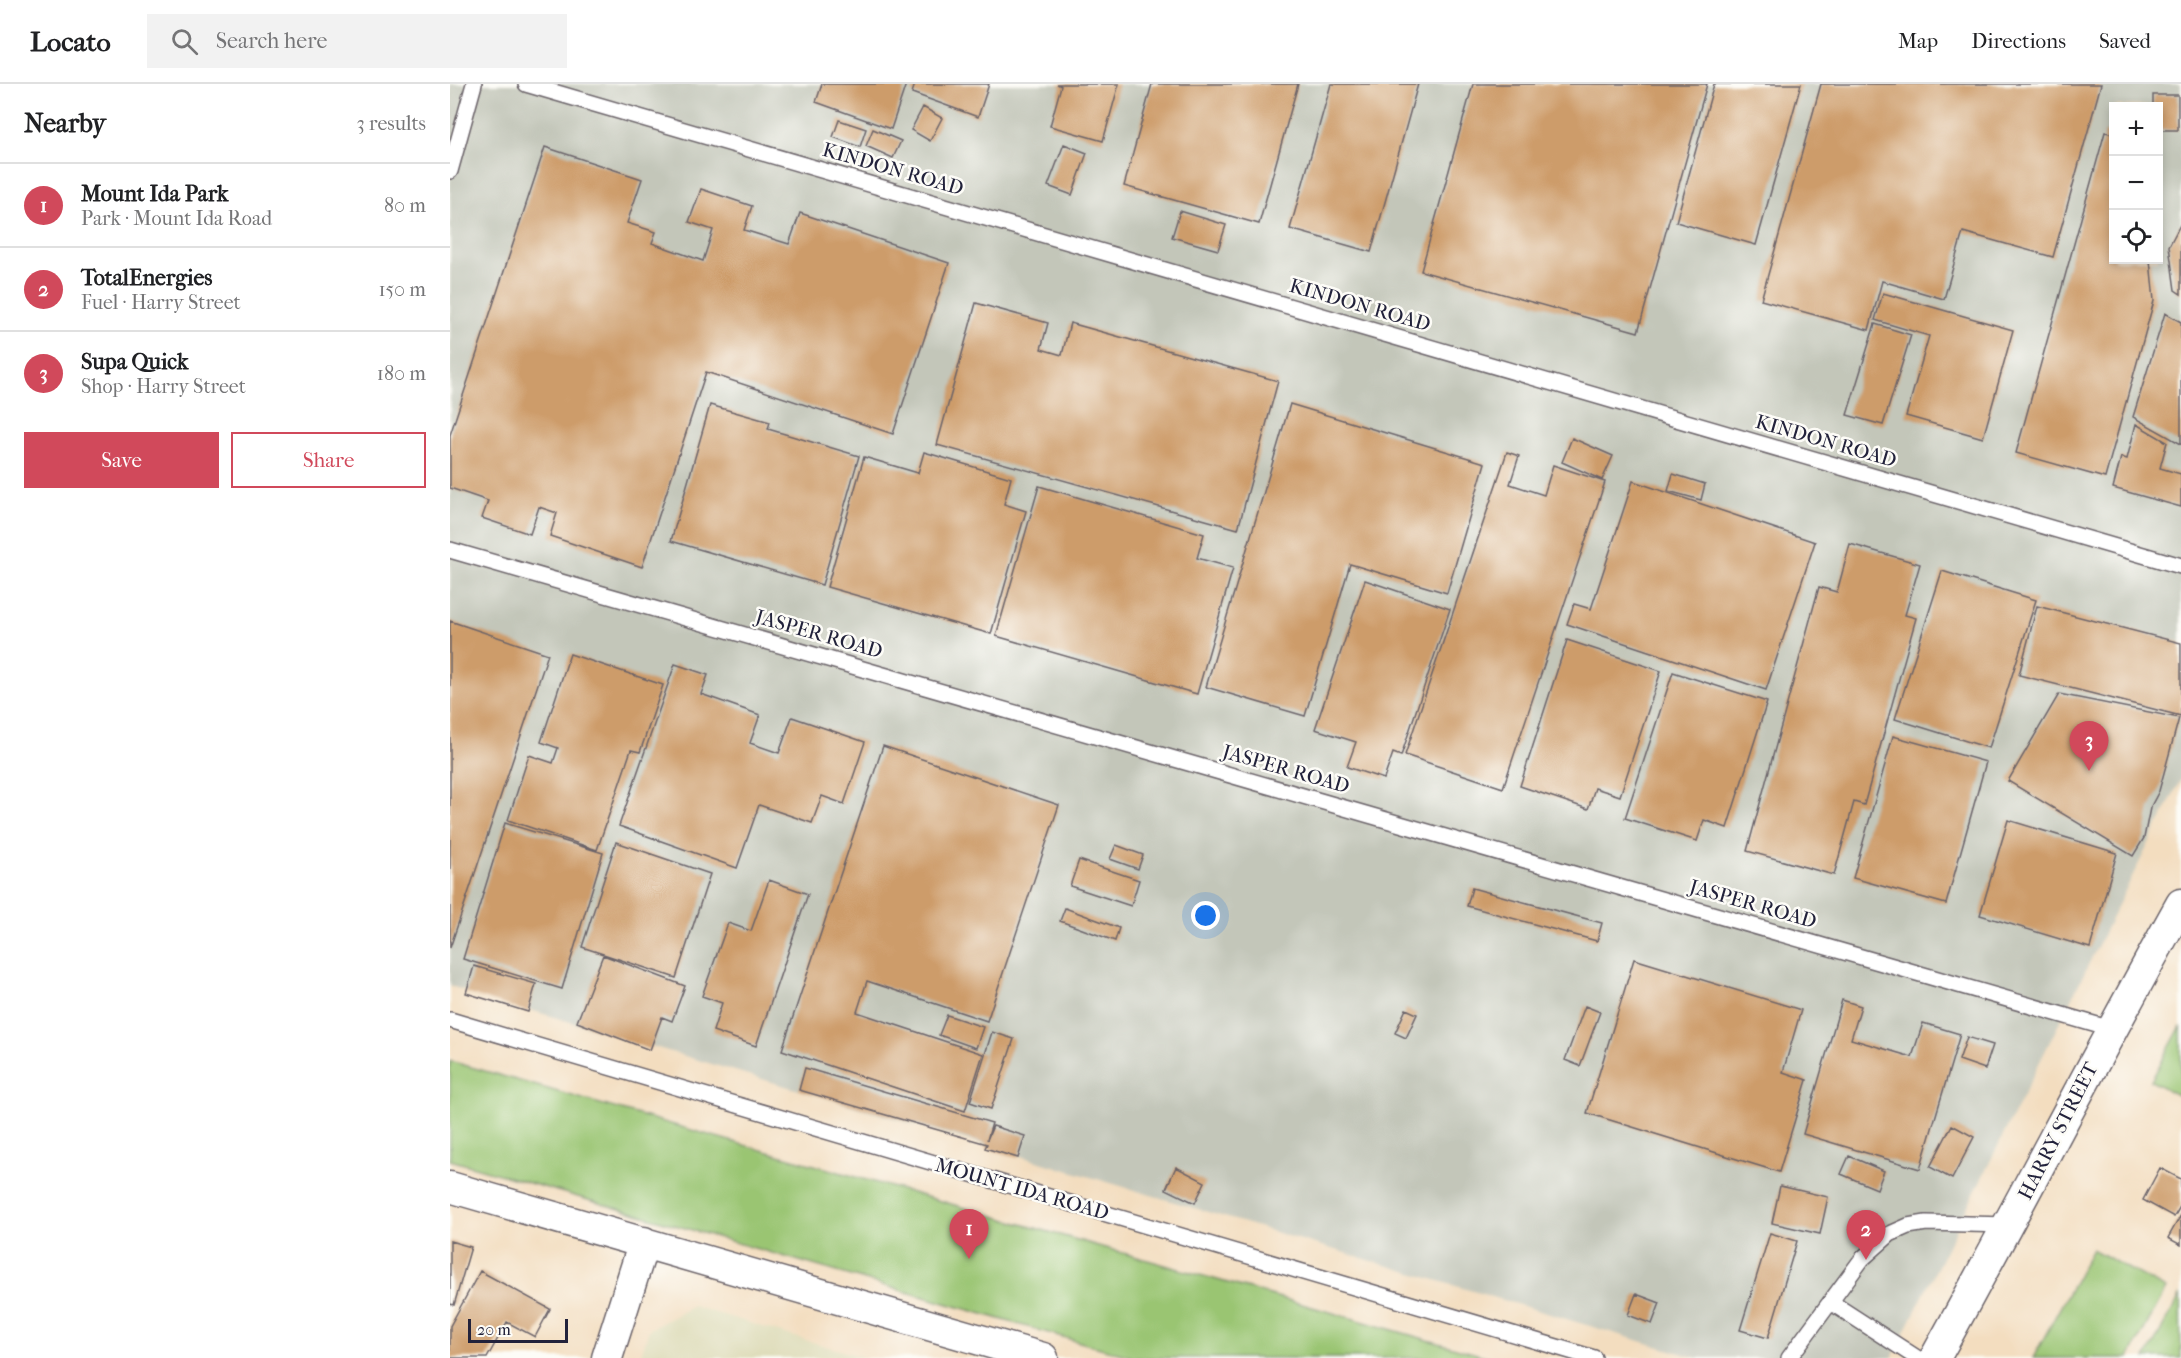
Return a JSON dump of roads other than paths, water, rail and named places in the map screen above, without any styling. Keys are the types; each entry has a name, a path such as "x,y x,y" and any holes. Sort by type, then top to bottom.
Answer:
{"street":[{"name":"HARRY STREET","path":"1935,1358 2009,1225 2111,1029 2181,904"},
{"path":"450,1187 1043,1358"},
{"path":"608,1358 644,1242"}],"lane":[{"path":"450,171 474,84"},
{"name":"KINDON ROAD","path":"526,84 2181,566"},
{"name":"JASPER ROAD","path":"450,550 2111,1029"},
{"name":"MOUNT IDA ROAD","path":"450,1020 1594,1358"},
{"path":"1789,1358 1832,1303 1862,1259 1890,1234 1908,1226 1926,1223 2009,1225"},
{"path":"1832,1303 1917,1358"}],"place":[{"name":"Supa Quick","path":"2089,771"},
{"name":"Mount Ida Park","path":"969,1259"},
{"name":"TotalEnergies","path":"1866,1260"}]}
